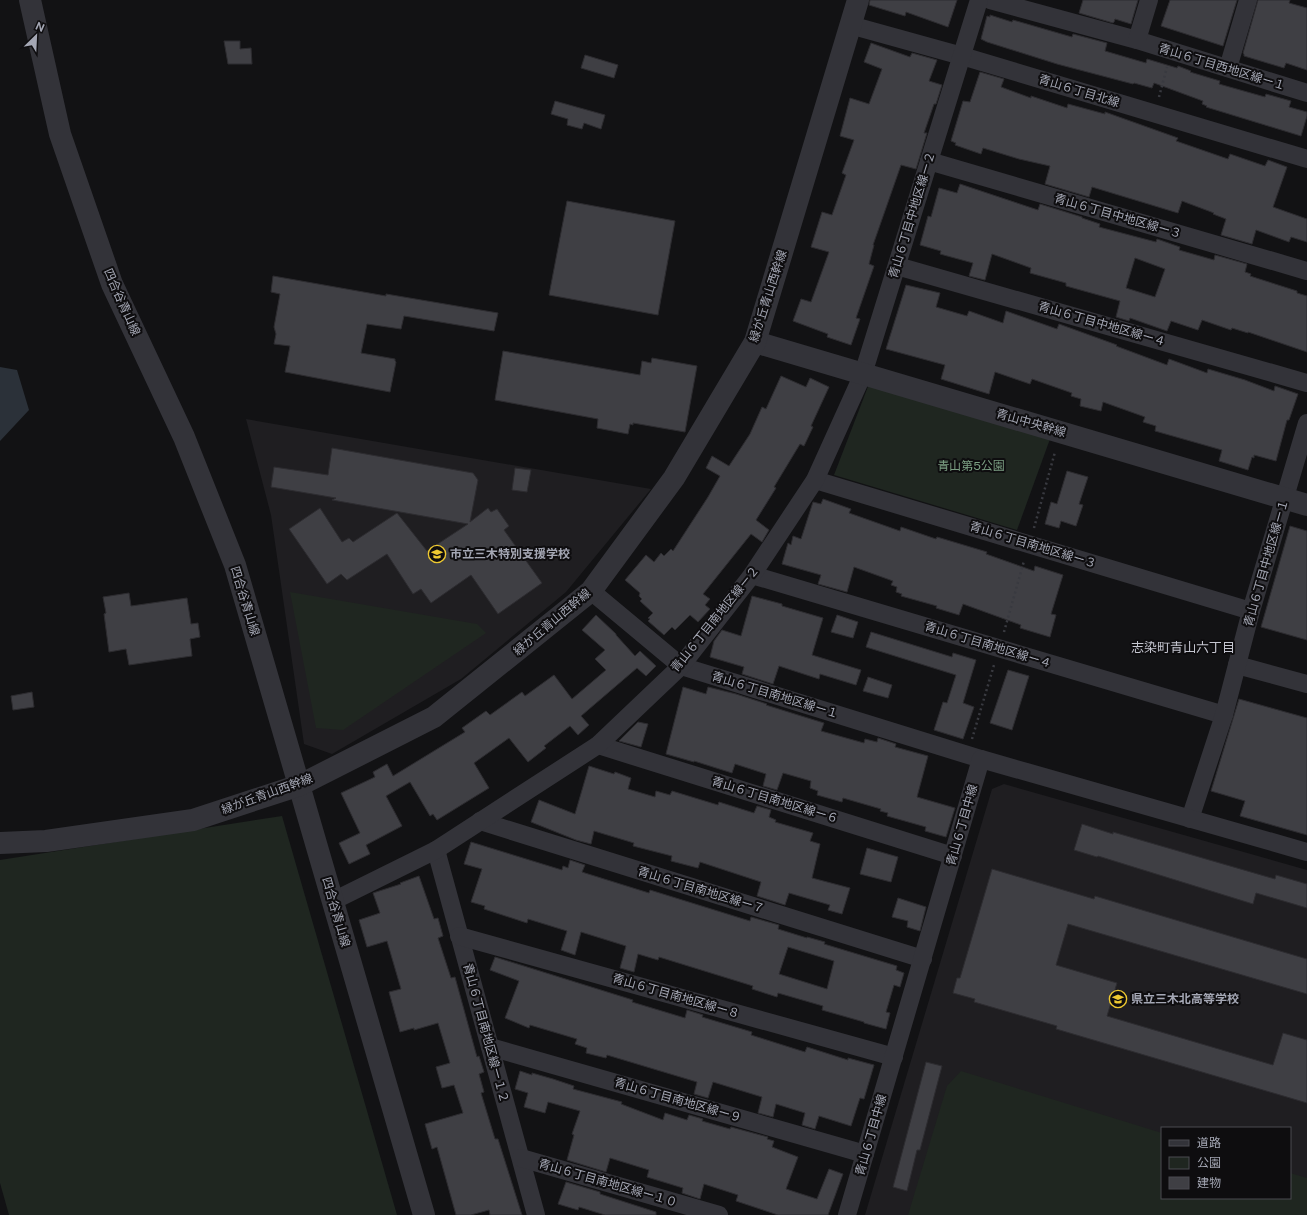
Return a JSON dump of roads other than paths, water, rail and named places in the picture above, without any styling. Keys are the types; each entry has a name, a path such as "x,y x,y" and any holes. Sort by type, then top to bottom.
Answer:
{"street":[{"name":"四合谷青山線","path":"30,0 60,134 112,284 184,437 235,565 424,1215"},
{"name":"緑が丘青山西幹線","path":"0,843 46,841 193,820 300,785 434,718 591,591 674,478 755,342 858,0"},
{"name":"青山６丁目中地区線ー２","path":"863,374 979,0"},
{"name":"青山６丁目西地区線ー１","path":"990,0 1138,40 1307,93"},
{"path":"1138,40 1149,0"},
{"path":"1228,68 1248,0"},
{"name":"青山６丁目北線","path":"850,24 1307,159"},
{"name":"青山６丁目中地区線ー３","path":"929,161 1307,271"},
{"name":"青山６丁目中地区線ー４","path":"897,266 1307,383"},
{"name":"青山中央幹線","path":"755,342 1307,505"},
{"name":"青山６丁目南地区線ー２","path":"333,901 436,850 598,745 681,666 752,575 815,480 863,374"},
{"name":"青山６丁目中地区線ー１","path":"1190,819 1224,715 1284,498 1307,423"},
{"name":"青山６丁目南地区線ー３","path":"815,480 1252,611"},
{"name":"青山６丁目南地区線ー４","path":"752,575 1224,715"},
{"name":"青山６丁目南地区線ー１","path":"591,591 681,666 974,757"},
{"path":"1237,665 1307,684"},
{"name":"青山６丁目南地区線ー６","path":"598,745 953,856"},
{"path":"974,757 1307,852"},
{"name":"青山６丁目中線","path":"847,1215 953,856 974,757"},
{"name":"青山６丁目南地区線ー７","path":"480,821 922,959"},
{"name":"青山６丁目南地区線ー１２","path":"436,850 536,1215"},
{"name":"青山６丁目南地区線ー８","path":"459,936 894,1057"},
{"name":"青山６丁目南地区線ー９","path":"490,1047 865,1154"},
{"name":"青山６丁目南地区線ー１０","path":"521,1158 719,1215"}],"place":[{"name":"市立三木特別支援学校","path":"437,554"},
{"name":"県立三木北高等学校","path":"1118,999"}],"district":[{"name":"志染町青山六丁目","path":"1183,647"}],"park label":[{"name":"青山第5公園","path":"971,466"}]}
